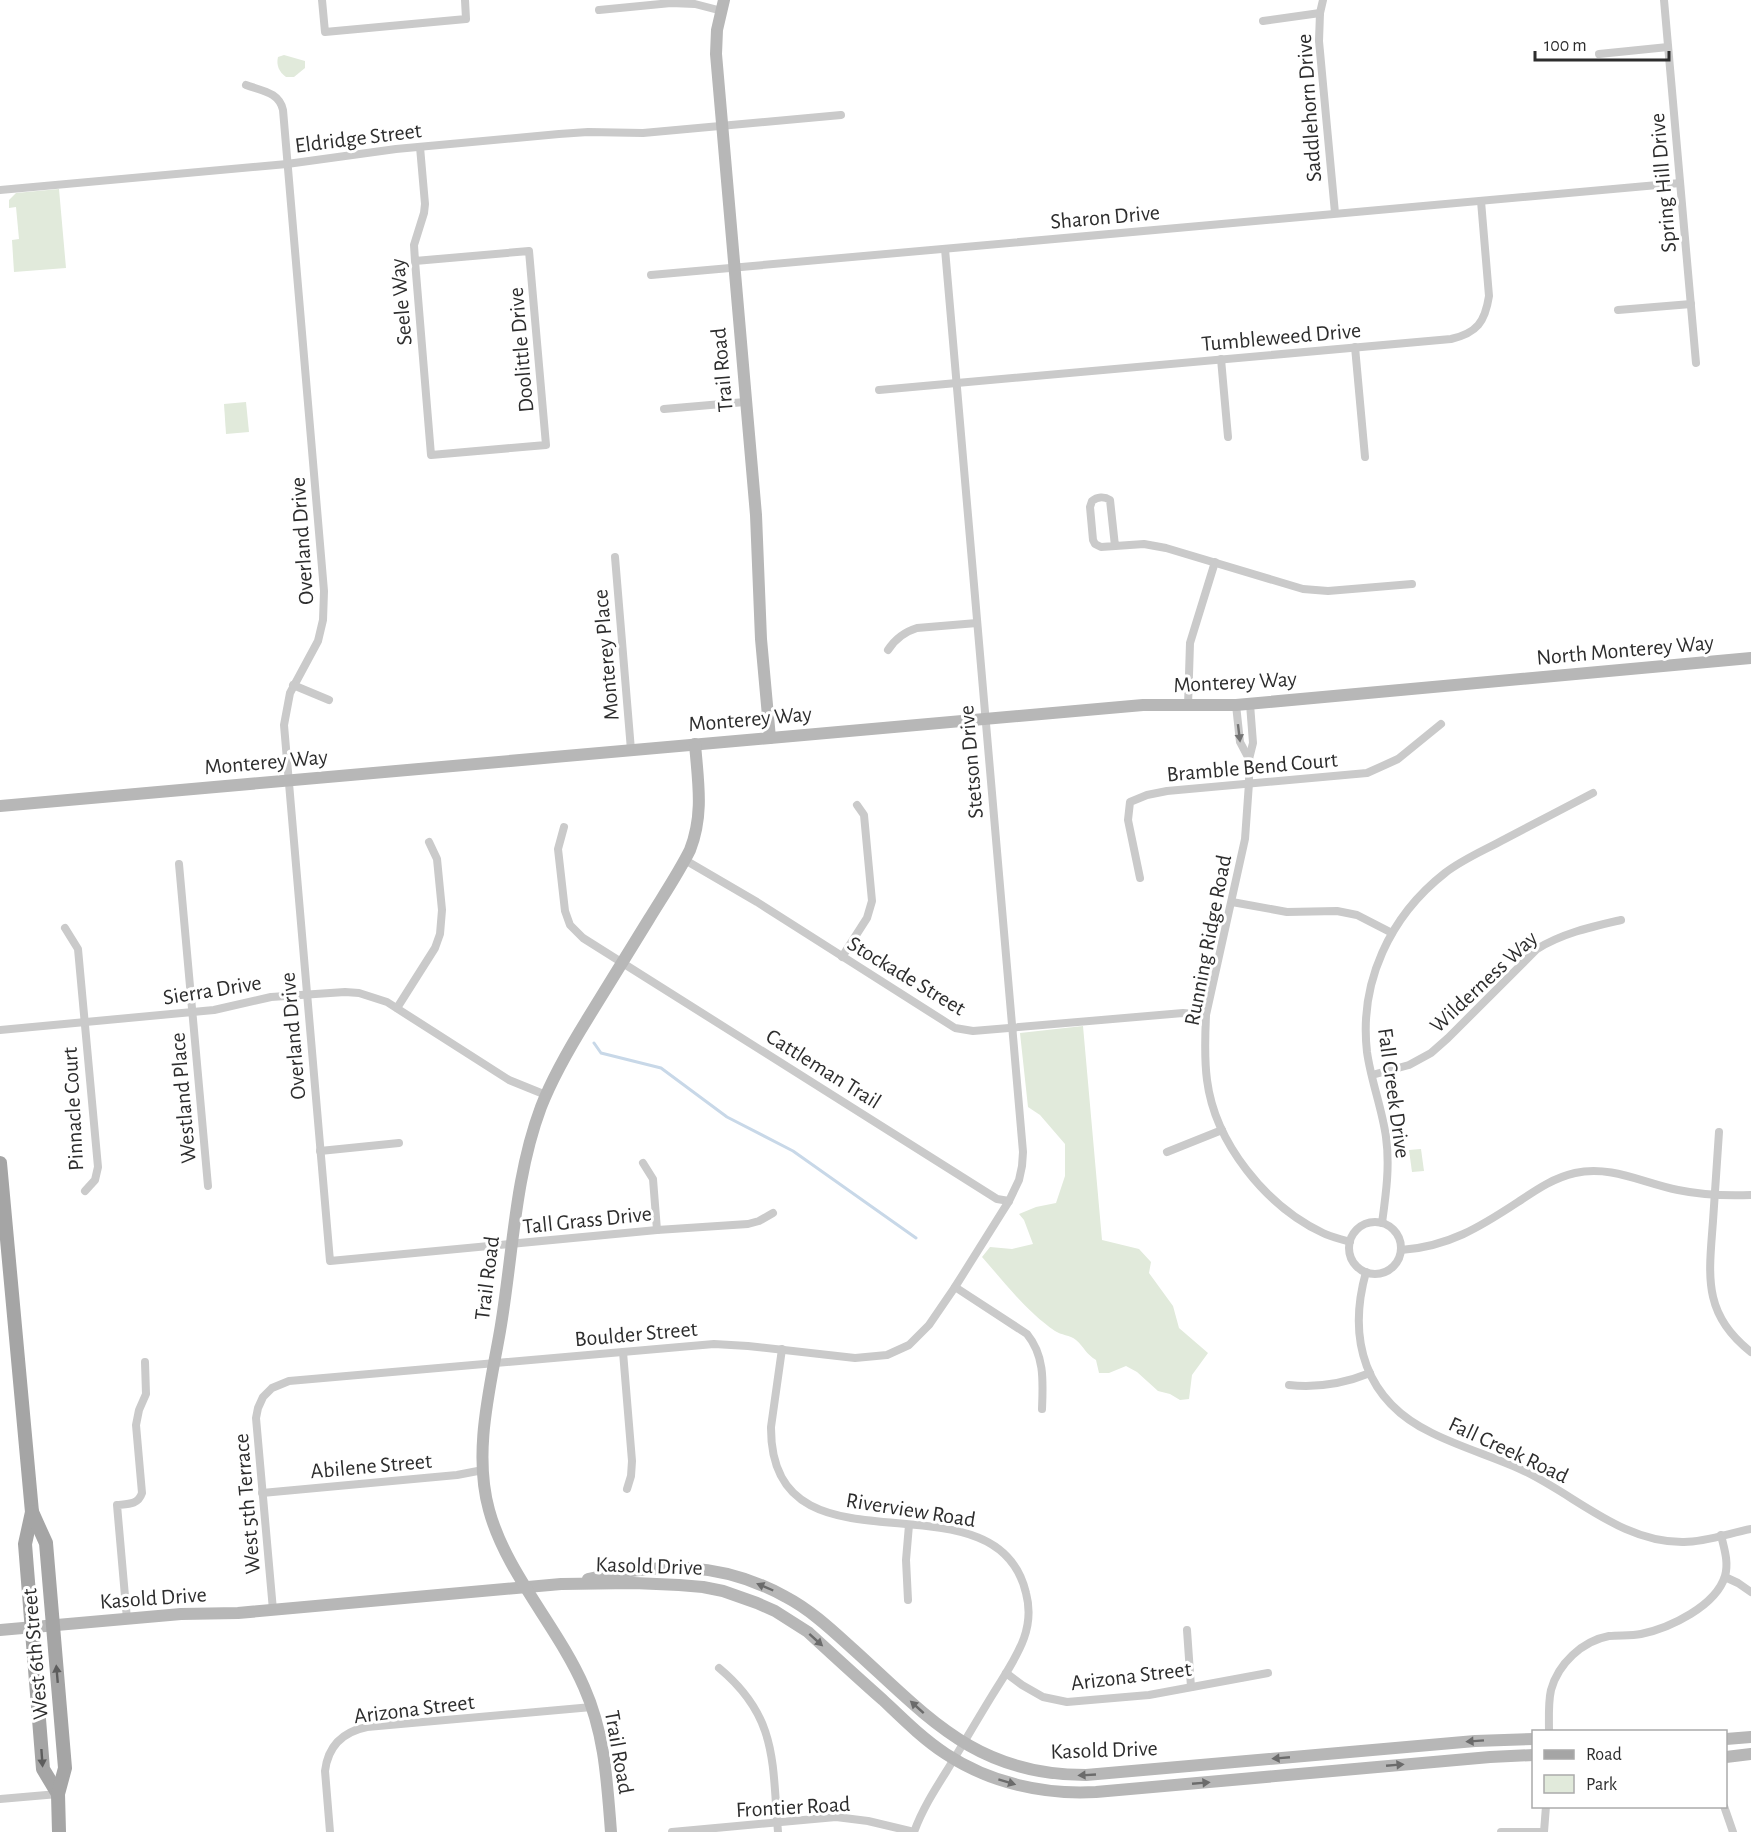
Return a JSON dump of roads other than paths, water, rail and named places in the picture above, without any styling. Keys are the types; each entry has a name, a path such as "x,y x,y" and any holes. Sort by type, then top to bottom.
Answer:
{"main road":[{"name":"West 6th Street","path":"0,1163 32,1512 25,1544 43,1769 58,1794"},
{"name":"West 6th Street","path":"32,1512 46,1543 65,1768 58,1794 59,1832"}],"street":[{"path":"322,0 325,32 466,19 465,0"},
{"name":"Saddlehorn Drive","path":"1323,0 1319,41 1335,213"},
{"name":"Spring Hill Drive","path":"1664,0 1696,363"},
{"path":"599,10 678,3 723,5"},
{"name":"Trail Road","path":"723,5 717,30 716,54 756,515 761,639 770,738"},
{"path":"1263,21 1320,13"},
{"path":"1599,54 1668,47"},
{"name":"Overland Drive","path":"246,85 274,94 281,103 324,600 323,620 318,641 294,685 288,700 284,725 330,1261"},
{"name":"Eldridge Street","path":"0,190 287,164 420,147 588,132 634,133 841,115"},
{"name":"Seele Way","path":"420,147 425,204 414,245 431,455"},
{"name":"Sharon Drive","path":"651,275 1680,183"},
{"name":"Tumbleweed Drive","path":"879,390 1355,348 1464,336 1476,328 1484,316 1489,296 1481,201"},
{"name":"Stetson Drive","path":"945,249 1023,1152 1019,1180 1009,1201 972,1260"},
{"name":"Doolittle Drive","path":"415,261 529,251 546,445 431,455"},
{"path":"1617,310 1691,304"},
{"path":"1355,348 1365,457"},
{"path":"1221,359 1228,437"},
{"path":"664,409 745,402"},
{"path":"1114,546 1110,500 1096,498 1090,507 1093,540 1101,547 1144,544 1166,548 1303,589 1328,591 1412,584"},
{"name":"Monterey Place","path":"615,557 631,750"},
{"path":"1188,706 1190,643 1215,562"},
{"path":"888,650 893,642 908,631 917,628 976,623"},
{"name":"North Monterey Way","path":"1503,681 1751,658"},
{"name":"Monterey Way","path":"0,806 1143,705 1236,705 1503,681"},
{"path":"294,685 329,700"},
{"name":"Running Ridge Road","path":"1250,704 1253,743 1249,759 1245,839 1206,1015 1207,1082 1222,1130 1239,1161 1271,1198 1306,1224 1324,1234 1350,1242"},
{"name":"Running Ridge Road","path":"1236,705 1240,742 1249,759"},
{"name":"Bramble Bend Court","path":"1140,878 1128,820 1130,802 1146,795 1167,791 1367,773 1398,759 1441,724"},
{"name":"Trail Road","path":"611,1832 601,1734 576,1671 495,1530 488,1507 483,1470 483,1444 501,1325 510,1245 535,1124 559,1066 685,860 695,837 700,797 695,744"},
{"name":"Fall Creek Drive","path":"1382,1222 1388,1183 1388,1157 1383,1118 1372,1075 1366,1034 1367,1008 1372,981 1383,948 1416,899 1446,872 1470,857 1593,793"},
{"path":"842,957 867,918 872,901 864,815 857,805"},
{"name":"Cattleman Trail","path":"564,827 558,849 566,916 570,925 583,939 997,1199 1009,1201"},
{"path":"398,1008 435,948 440,934 442,910 437,859 429,842"},
{"name":"Stockade Street","path":"685,860 757,902 955,1028 973,1031 1183,1013 1206,1015"},
{"name":"Westland Place","path":"179,864 208,1186"},
{"path":"1232,902 1287,912 1338,910 1358,915 1392,933"},
{"name":"Wilderness Way","path":"1372,1075 1409,1065 1431,1053 1537,949 1554,939 1576,931 1621,920"},
{"name":"Pinnacle Court","path":"65,928 78,949 98,1167 95,1180 85,1191"},
{"name":"Sierra Drive","path":"0,1030 214,1011 271,998 359,993 398,1008 509,1080 546,1095"},
{"path":"1167,1152 1222,1130"},
{"path":"1719,1132 1709,1269 1712,1293 1723,1322 1751,1352"},
{"path":"320,1150 399,1143"},
{"path":"643,1163 653,1179 657,1230"},
{"path":"1401,1250 1436,1245 1469,1233 1548,1183 1576,1173 1603,1171 1678,1190 1714,1195 1751,1195"},
{"name":"Tall Grass Drive","path":"330,1261 657,1230 748,1224 773,1213"},
{"path":"1373,1222 1382,1222 1396,1233 1401,1250 1395,1265 1389,1270 1382,1273 1366,1272 1354,1263 1349,1249 1350,1242 1358,1228 1373,1222"},
{"name":"Boulder Street","path":"263,1397 272,1388 289,1381 714,1344 855,1358 878,1357 896,1352 920,1336 972,1260"},
{"name":"Fall Creek Road","path":"1366,1272 1358,1305 1361,1350 1370,1373 1387,1400 1417,1425 1541,1480 1621,1528 1656,1540 1686,1542 1751,1528"},
{"path":"955,1287 998,1314 1030,1338 1041,1364 1042,1409"},
{"name":"Riverview Road","path":"782,1349 771,1440 778,1470 788,1488 806,1502 832,1515 959,1531 981,1538 999,1549 1015,1567 1027,1596 1028,1622 1020,1650 927,1804 914,1832"},
{"path":"623,1352 632,1461 627,1489"},
{"path":"127,1619 117,1505 134,1503 141,1498 142,1493 136,1425 146,1394 145,1362"},
{"path":"1289,1384 1323,1386 1342,1383 1370,1373"},
{"name":"West 5th Terrace","path":"263,1397 256,1418 273,1610"},
{"name":"Abilene Street","path":"262,1493 457,1475 483,1470"},
{"path":"908,1600 906,1560 909,1525"},
{"path":"1549,1730 1551,1690 1563,1665 1573,1654 1595,1640 1608,1636 1639,1634 1673,1624 1703,1605 1720,1587 1727,1568 1721,1535"},
{"name":"Kasold Drive","path":"561,1584 625,1570 660,1567 693,1568 724,1573 771,1589 804,1608 829,1627 944,1731 993,1759 1053,1774 1086,1775 1475,1741 1532,1739"},
{"path":"1725,1577 1751,1592"},
{"name":"Kasold Drive","path":"0,1630 181,1614 238,1613 561,1584 634,1583 703,1587 723,1591 757,1603 787,1618 808,1632 918,1732 954,1759 984,1774 1033,1789 1076,1793 1491,1756 1532,1755"},
{"path":"1187,1630 1191,1687"},
{"path":"719,1668 736,1682 749,1698 764,1725 771,1753 778,1827"},
{"name":"Arizona Street","path":"1006,1673 1043,1698 1067,1702 1149,1695 1268,1673"},
{"name":"Arizona Street","path":"330,1832 324,1771 332,1748 337,1740 346,1734 367,1727 592,1707"},
{"path":"1727,1739 1751,1737"},
{"path":"1727,1756 1751,1754"},
{"path":"0,1799 58,1794"},
{"path":"1501,1832 1544,1832 1546,1808"},
{"path":"1724,1808 1729,1831"},
{"name":"Frontier Road","path":"672,1832 778,1827 836,1817 852,1818 914,1832"}],"waterway":[{"path":"594,1043 601,1053 661,1068 727,1117 793,1151 916,1238"}]}
